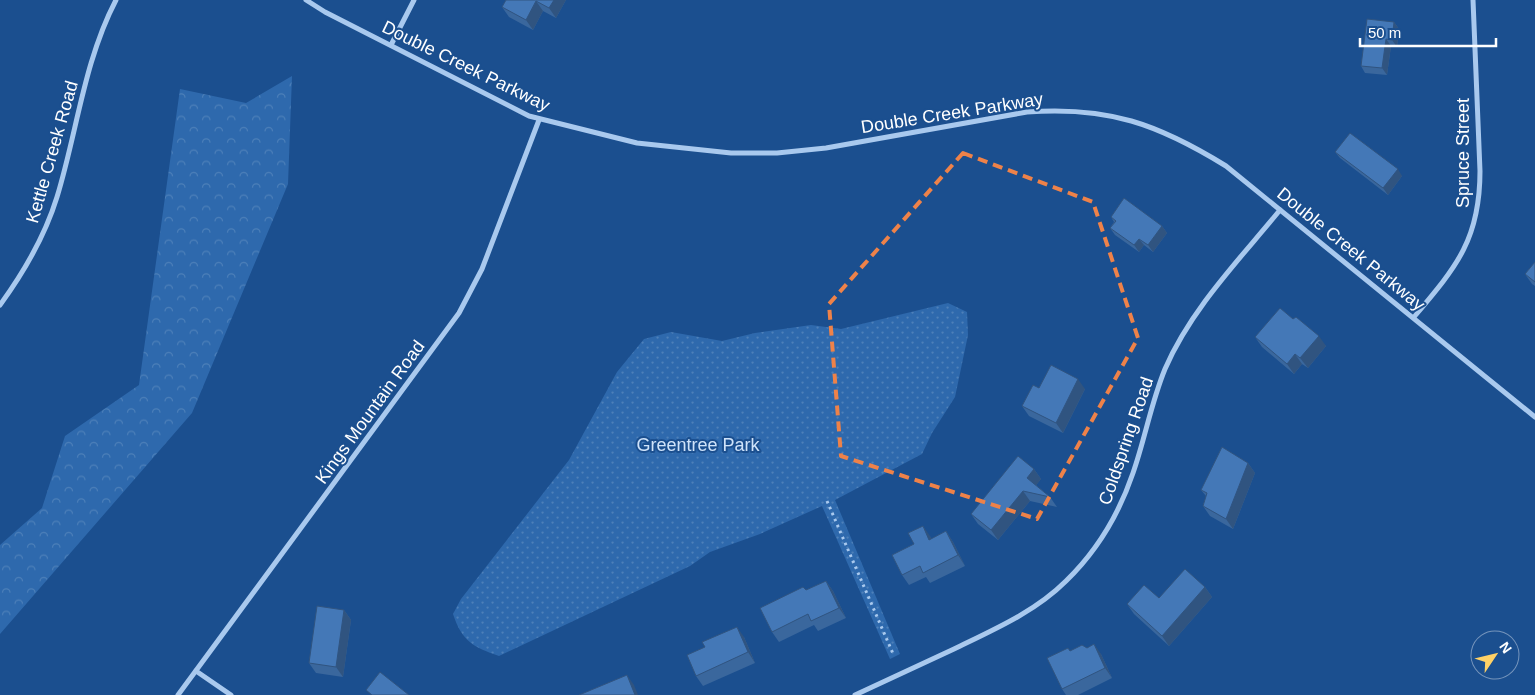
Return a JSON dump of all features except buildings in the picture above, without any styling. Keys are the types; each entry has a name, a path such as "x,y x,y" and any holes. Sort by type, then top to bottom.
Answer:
{"street":[{"name":"Kettle Creek Road","path":"0,305 27,264 44,233 57,198 96,49 116,0"},
{"name":"Double Creek Parkway","path":"306,0 539,120 656,146 731,153 777,153 826,148 1027,112 1056,110 1089,112 1139,122 1188,142 1226,166 1535,416"},
{"path":"391,45 414,0"},
{"name":"Spruce Street","path":"1414,317 1458,262 1476,221 1480,194 1480,172 1473,0"},
{"name":"Kings Mountain Road","path":"178,695 459,313 482,269 539,120"},
{"name":"Coldspring Road","path":"854,695 1002,626 1030,610 1066,582 1092,553 1110,526 1125,496 1156,394 1178,343 1204,303 1280,210"},
{"path":"196,671 231,695"}],"path":[{"path":"827,501 894,656"}],"highlighted area":[{"path":"963,153 1093,202 1138,338 1037,519 841,456 829,304"}],"green space":[{"path":"292,76 288,184 192,413 0,634 0,545 42,508 65,436 139,385 180,89 246,103"},
{"name":"Greentree Park","path":"948,303 967,312 968,335 955,397 932,433 922,454 835,500 900,654 890,659 822,506 760,534 710,552 690,566 499,656 475,646 460,631 453,614 461,599 569,460 617,372 644,339 671,332 722,341 755,333 811,325 841,329"}]}
